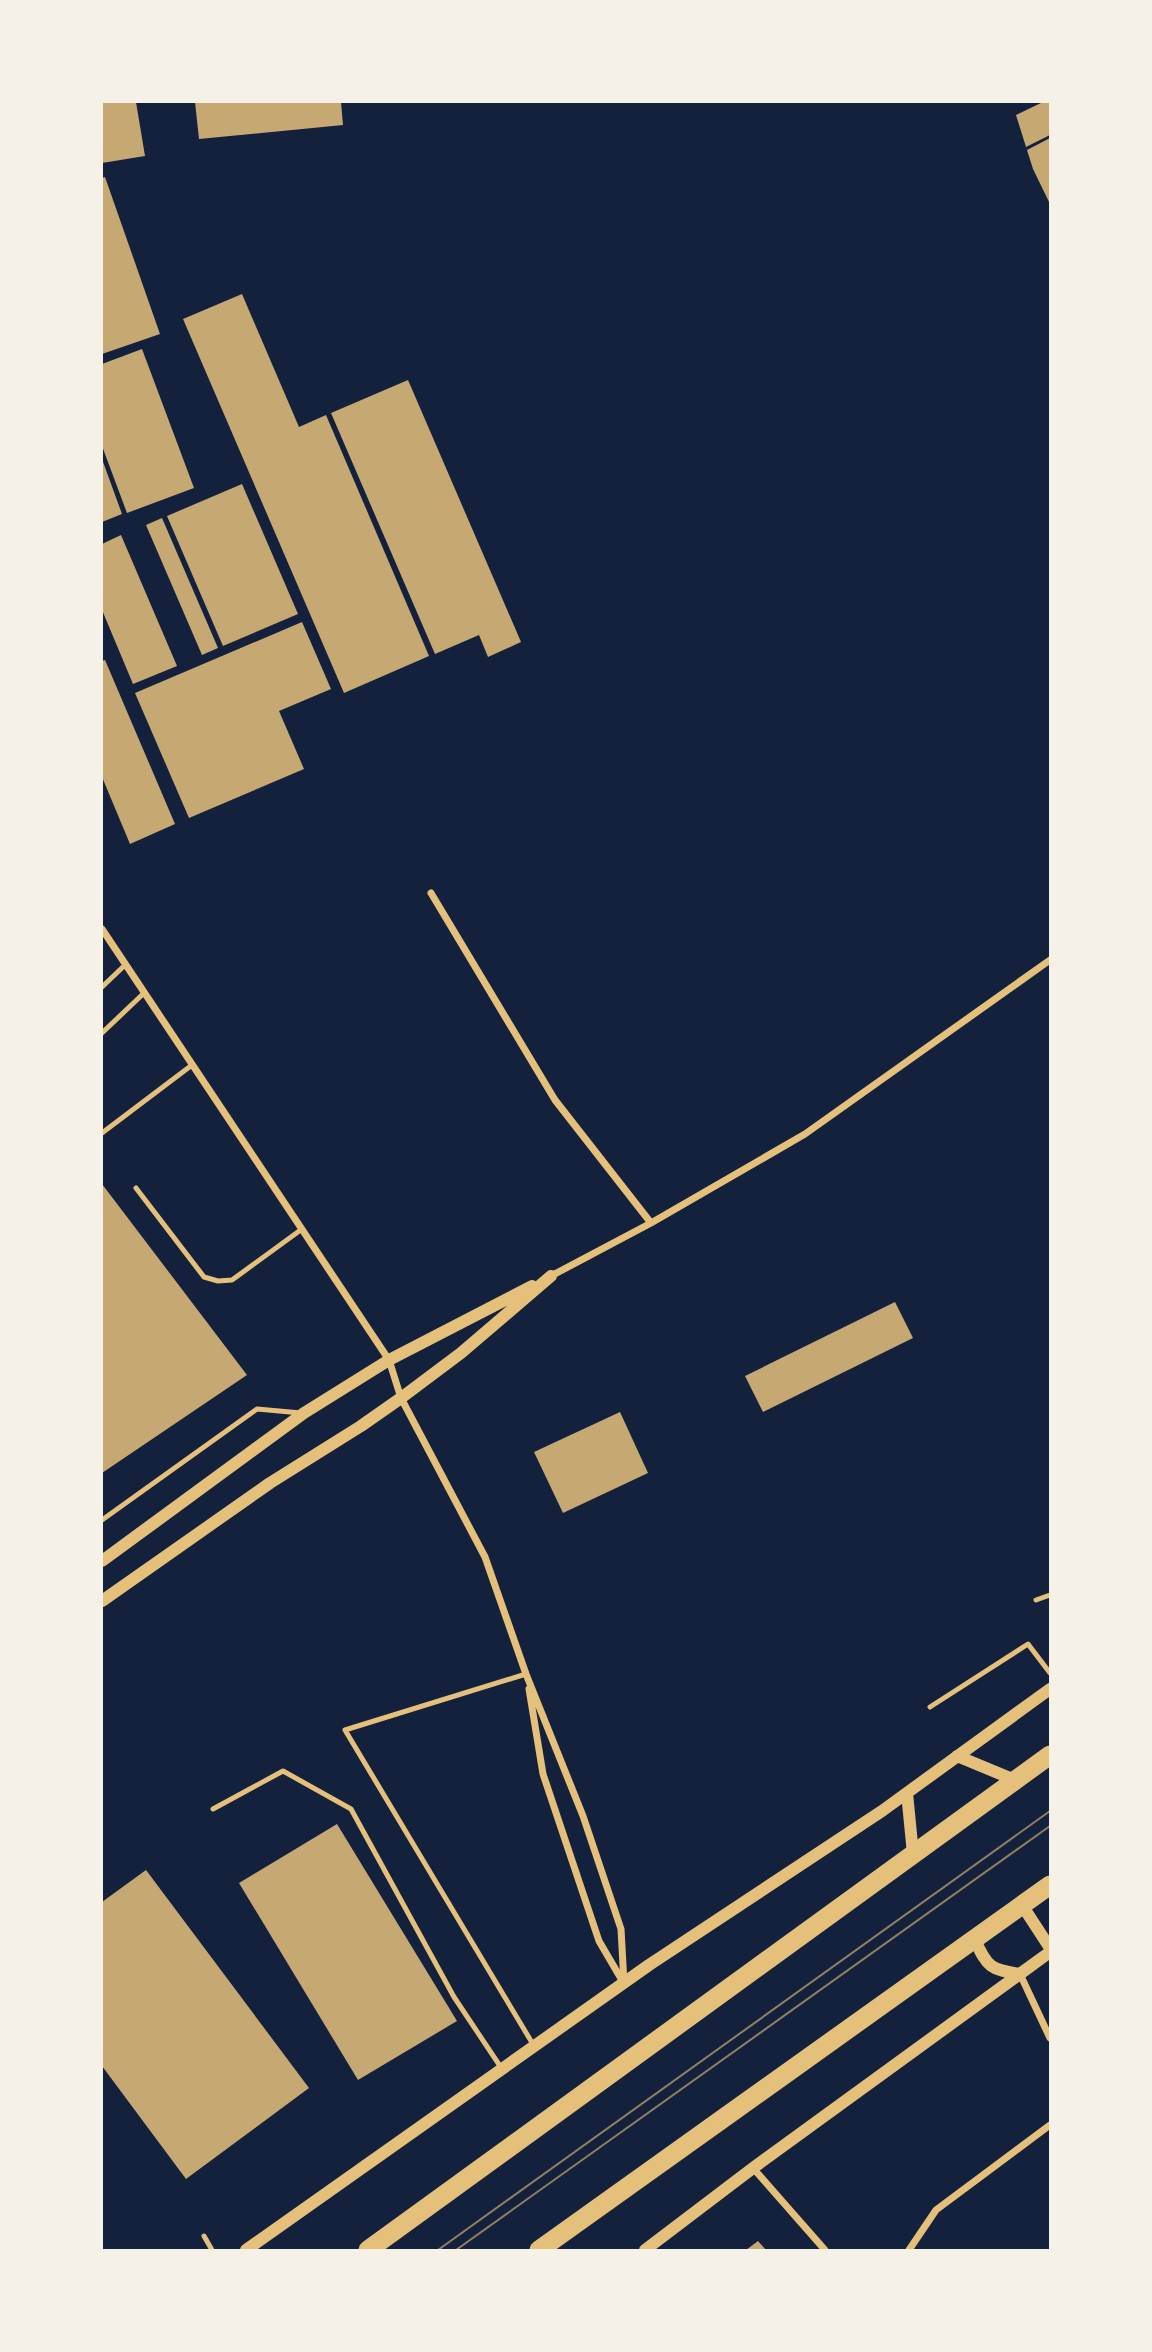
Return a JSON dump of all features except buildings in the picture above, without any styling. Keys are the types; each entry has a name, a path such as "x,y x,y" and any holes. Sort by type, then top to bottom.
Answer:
{"highway":[{"path":"368,2250 1051,1755"},
{"path":"539,2250 1051,1885"}],"street":[{"path":"431,893 555,1100 650,1223"},
{"path":"102,929 389,1360 401,1398 485,1557 526,1674 583,1816 621,1929 624,1983"},
{"path":"102,1561 304,1413 389,1360 650,1223 805,1134 1051,960"},
{"path":"102,1601 270,1483 401,1398 461,1353 551,1276"},
{"path":"526,1674 543,1774 599,1941 624,1983"},
{"path":"246,2250 624,1983 906,1793 1051,1689"},
{"path":"957,1756 1015,1780"},
{"path":"906,1793 913,1854"},
{"path":"645,2250 1051,1950 1022,1905"},
{"path":"975,1940 984,1960 992,1967 1001,1972 1020,1973"},
{"path":"1020,1973 1051,2038"},
{"path":"909,2250 936,2210 1051,2125"},
{"path":"753,2168 825,2250"}],"lane":[{"path":"102,987 125,965"},
{"path":"102,1033 144,993"},
{"path":"102,1133 192,1065"},
{"path":"136,1188 204,1277 218,1282 232,1280 302,1229"},
{"path":"102,1520 257,1409 304,1413"},
{"path":"1036,1600 1051,1595"},
{"path":"930,1707 1028,1643 1051,1673"},
{"path":"526,1674 345,1730 534,2046"},
{"path":"212,1809 283,1771 351,1809 454,1997 502,2069"},
{"path":"204,2236 212,2250"}],"tram line":[{"path":"438,2250 1050,1811"},
{"path":"456,2250 1050,1826"}]}
